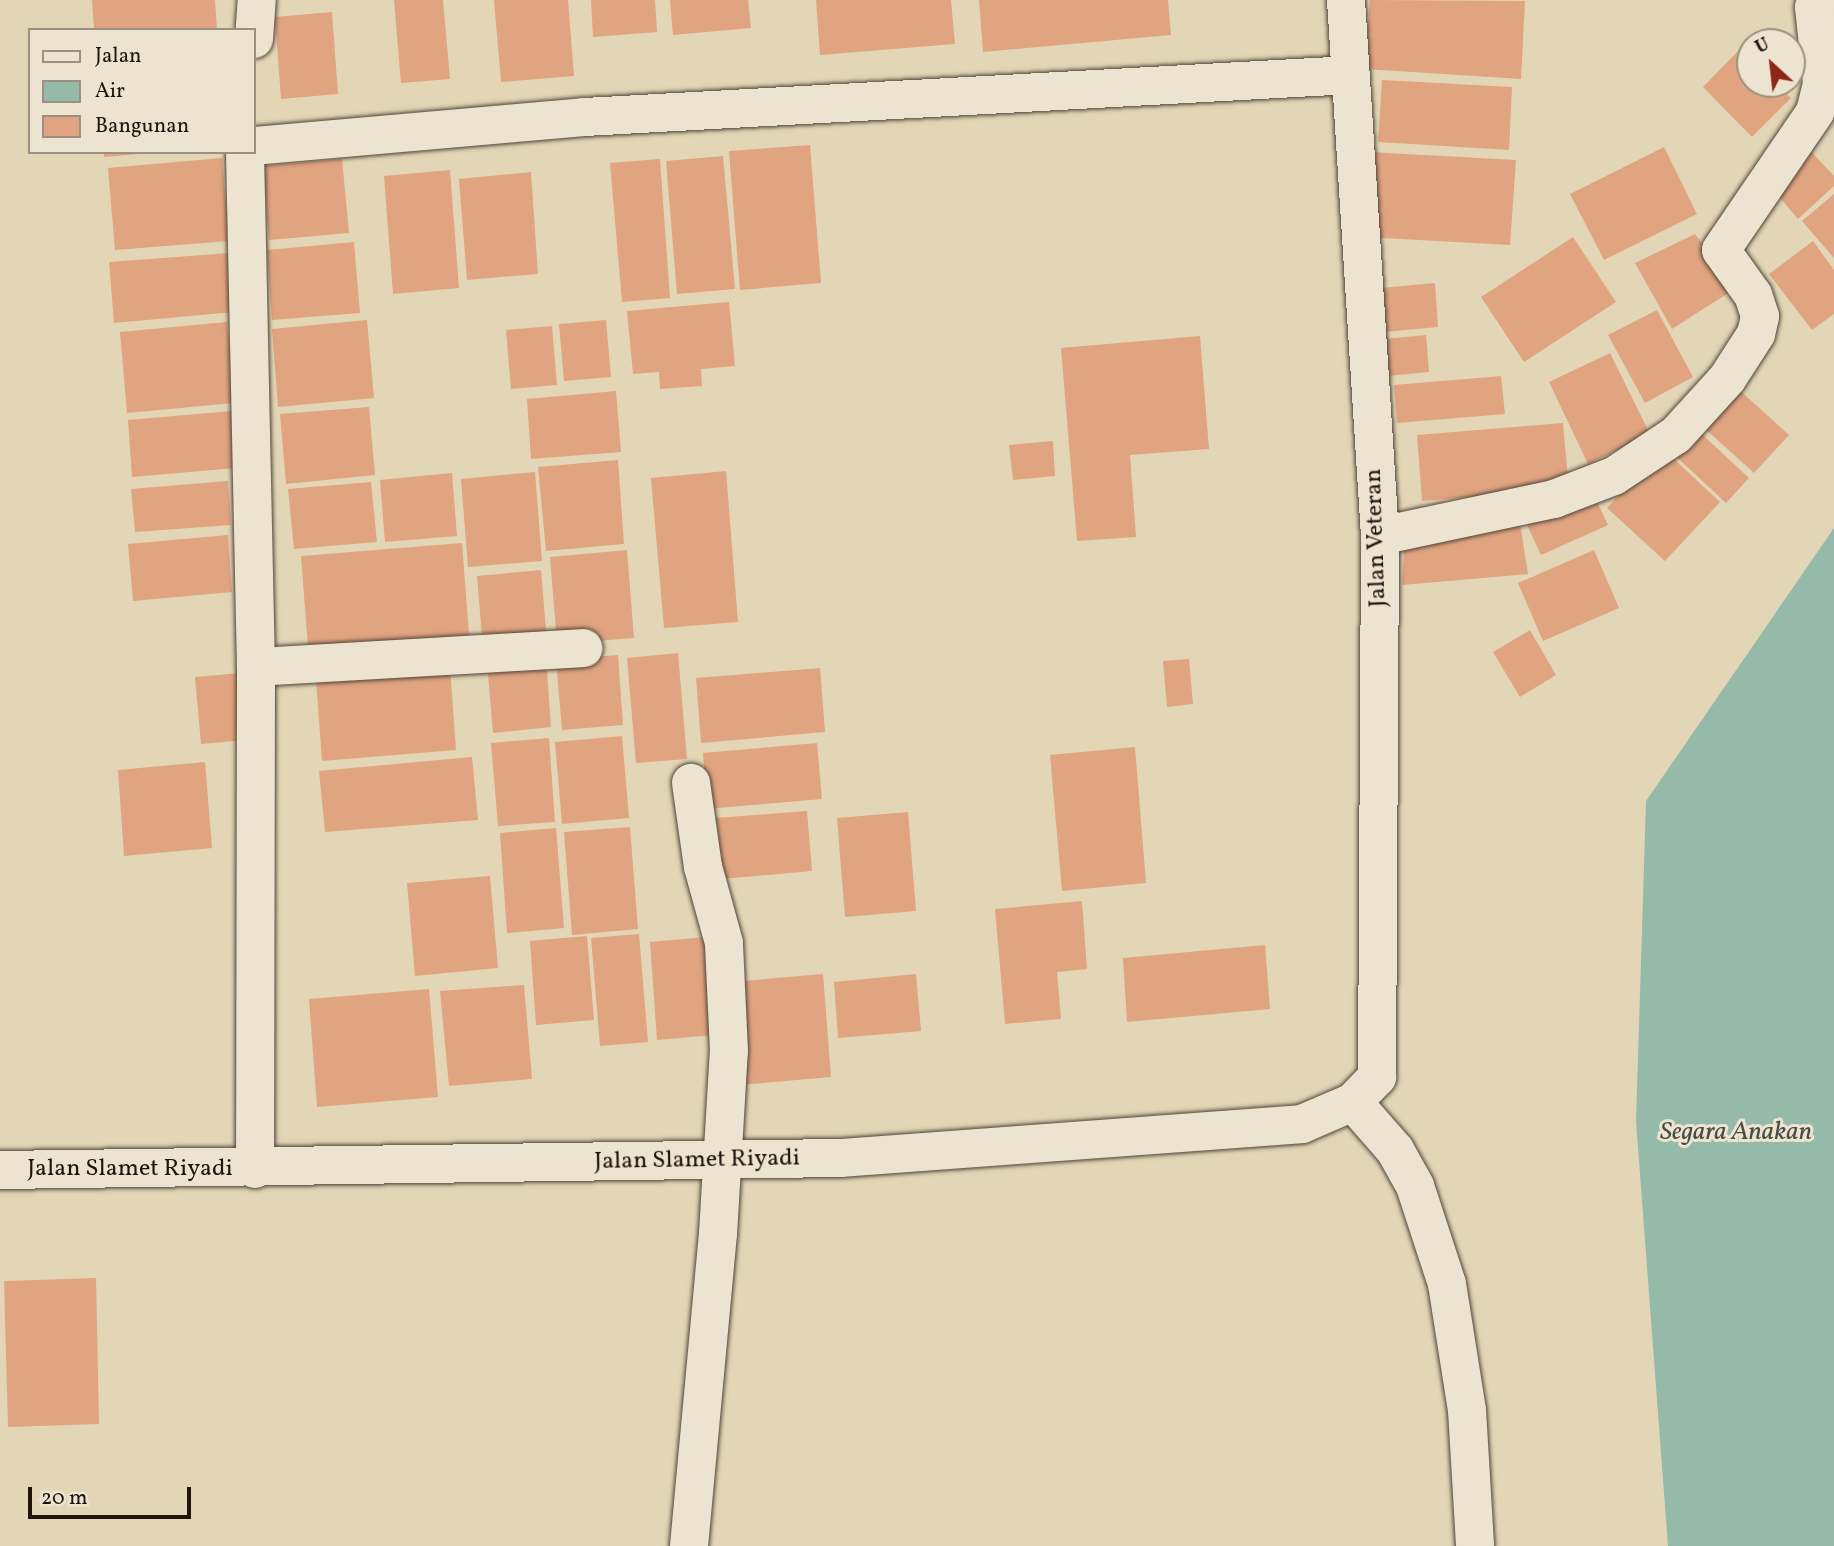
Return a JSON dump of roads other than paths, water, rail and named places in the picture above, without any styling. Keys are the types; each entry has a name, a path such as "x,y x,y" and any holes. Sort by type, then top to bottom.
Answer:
{"street":[{"path":"255,28 257,0"},
{"name":"Jalan Veteran","path":"1346,0 1380,536 1365,1089"},
{"path":"1380,536 1554,499 1614,476 1676,435 1727,379 1756,334 1760,316 1753,295 1721,250 1815,112 1822,83 1815,2"},
{"path":"256,146 585,117 1350,75"},
{"path":"245,154 256,667 255,1169"},
{"path":"256,667 583,648"},
{"path":"689,1546 729,1051 724,943 703,867 691,783"},
{"path":"1365,1089 1415,1186 1447,1283 1466,1410 1475,1546"},
{"name":"Jalan Slamet Riyadi","path":"0,1170 255,1169 841,1158 1302,1124 1365,1089"}],"water":[{"name":"Segara Anakan","path":"1834,528 1834,1546 1668,1546 1636,1121 1646,801"}]}
